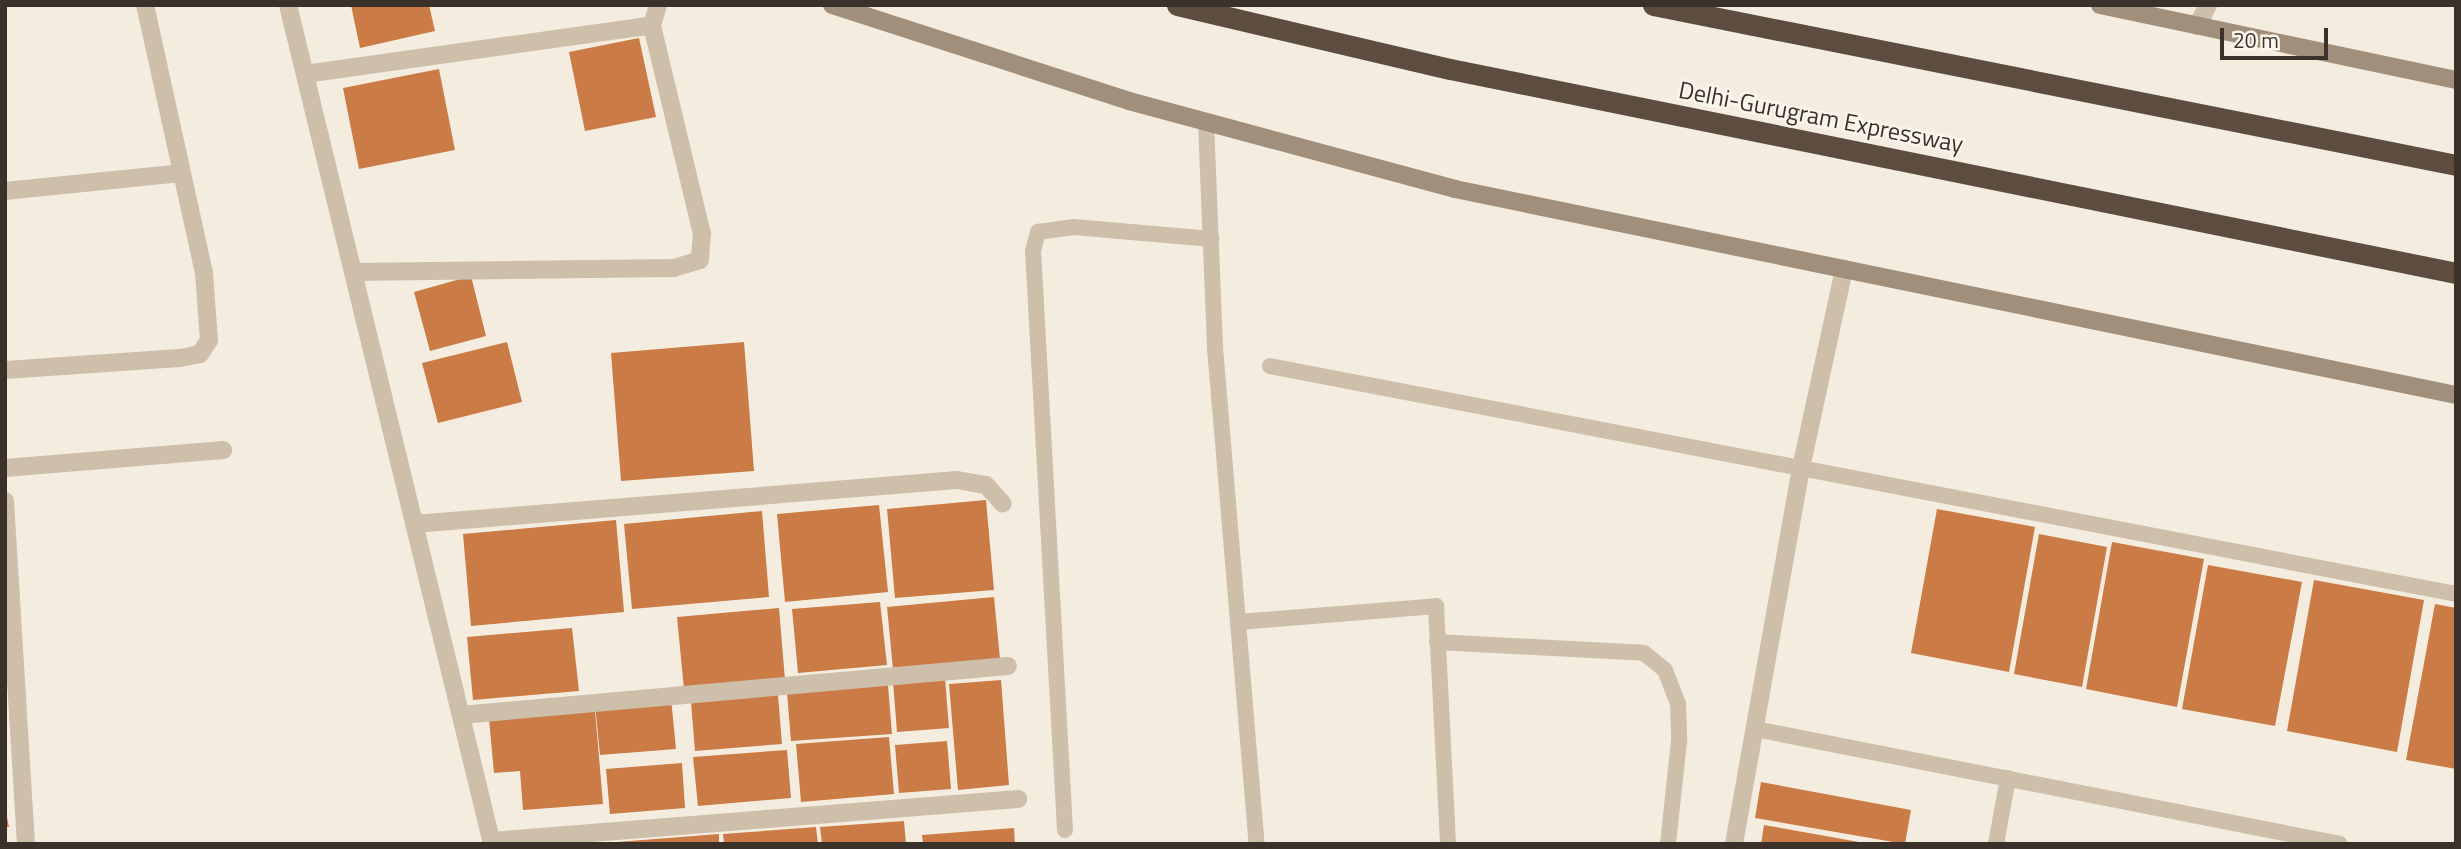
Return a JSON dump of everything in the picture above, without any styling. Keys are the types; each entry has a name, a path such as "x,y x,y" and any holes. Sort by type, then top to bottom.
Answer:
{"highway":[{"name":"Delhi-Gurugram Expressway","path":"1177,5 1450,69 2456,273"},
{"path":"1653,5 2456,165"}],"main road":[{"path":"832,5 1206,122 1455,189 2456,395"},
{"path":"2100,5 2456,80"}],"street":[{"path":"5,370 200,354 209,340 211,323 204,273 145,5"},
{"path":"288,5 491,842 1018,799"},
{"path":"353,272 674,268 700,260 702,234 652,25 658,5"},
{"path":"2197,26 2208,5"},
{"path":"305,74 652,25"},
{"path":"5,191 181,173"},
{"path":"1734,844 1801,468 1844,269"},
{"path":"5,468 223,450"},
{"path":"414,524 957,480 986,485 1003,504"},
{"path":"5,501 26,844"},
{"path":"461,715 1008,666"}],"lane":[{"path":"1206,122 1215,348 1257,844"},
{"path":"1065,830 1033,251 1038,232 1074,227 1211,239"},
{"path":"1270,366 2456,594"},
{"path":"1239,622 1436,606 1448,844"},
{"path":"1437,642 1644,653 1665,670 1678,704 1679,741 1668,844"},
{"path":"1755,729 2008,778 2283,838 2340,844"},
{"path":"1996,844 2008,778"}],"building":[{"path":"351,5 429,5 435,31 360,48"},
{"path":"639,38 656,117 585,131 569,52"},
{"path":"439,69 455,150 359,169 343,88"},
{"path":"471,276 486,336 430,351 414,292"},
{"path":"507,342 522,402 438,423 422,363"},
{"path":"744,342 754,471 621,481 611,353"},
{"path":"986,500 994,590 895,598 887,509"},
{"path":"879,505 888,592 785,602 777,514"},
{"path":"1937,509 2035,527 2009,672 1911,653"},
{"path":"762,511 769,597 632,609 624,524"},
{"path":"616,520 624,612 471,626 463,534"},
{"path":"2039,534 2107,547 2082,687 2014,674"},
{"path":"2112,542 2204,559 2177,707 2086,689"},
{"path":"2208,565 2302,582 2275,726 2182,709"},
{"path":"2314,580 2424,600 2397,752 2287,731"},
{"path":"994,597 1000,659 893,669 887,607"},
{"path":"880,602 887,665 798,673 792,609"},
{"path":"2435,604 2456,608 2456,769 2406,760"},
{"path":"779,608 785,680 684,689 677,617"},
{"path":"572,628 579,691 473,700 467,637"},
{"path":"945,678 949,728 897,732 893,682"},
{"path":"1001,680 1009,785 958,790 949,684"},
{"path":"888,685 892,734 791,741 787,693"},
{"path":"778,695 782,744 695,751 691,702"},
{"path":"671,698 676,749 600,755 595,704"},
{"path":"595,710 603,804 523,810 520,771 494,773 489,719"},
{"path":"889,737 894,794 801,802 796,744"},
{"path":"947,741 951,789 899,793 895,745"},
{"path":"787,750 791,798 698,806 693,757"},
{"path":"682,763 685,808 610,814 606,769"},
{"path":"1761,782 1911,810 1905,844 1755,818"},
{"path":"5,807 9,827 5,827"},
{"path":"904,821 906,844 822,844 820,827"},
{"path":"1764,825 1859,842 1859,844 1761,844"},
{"path":"816,827 818,844 724,844 723,834"},
{"path":"1014,828 1015,844 923,844 922,835"},
{"path":"719,834 719,844 617,844 617,842"}]}
